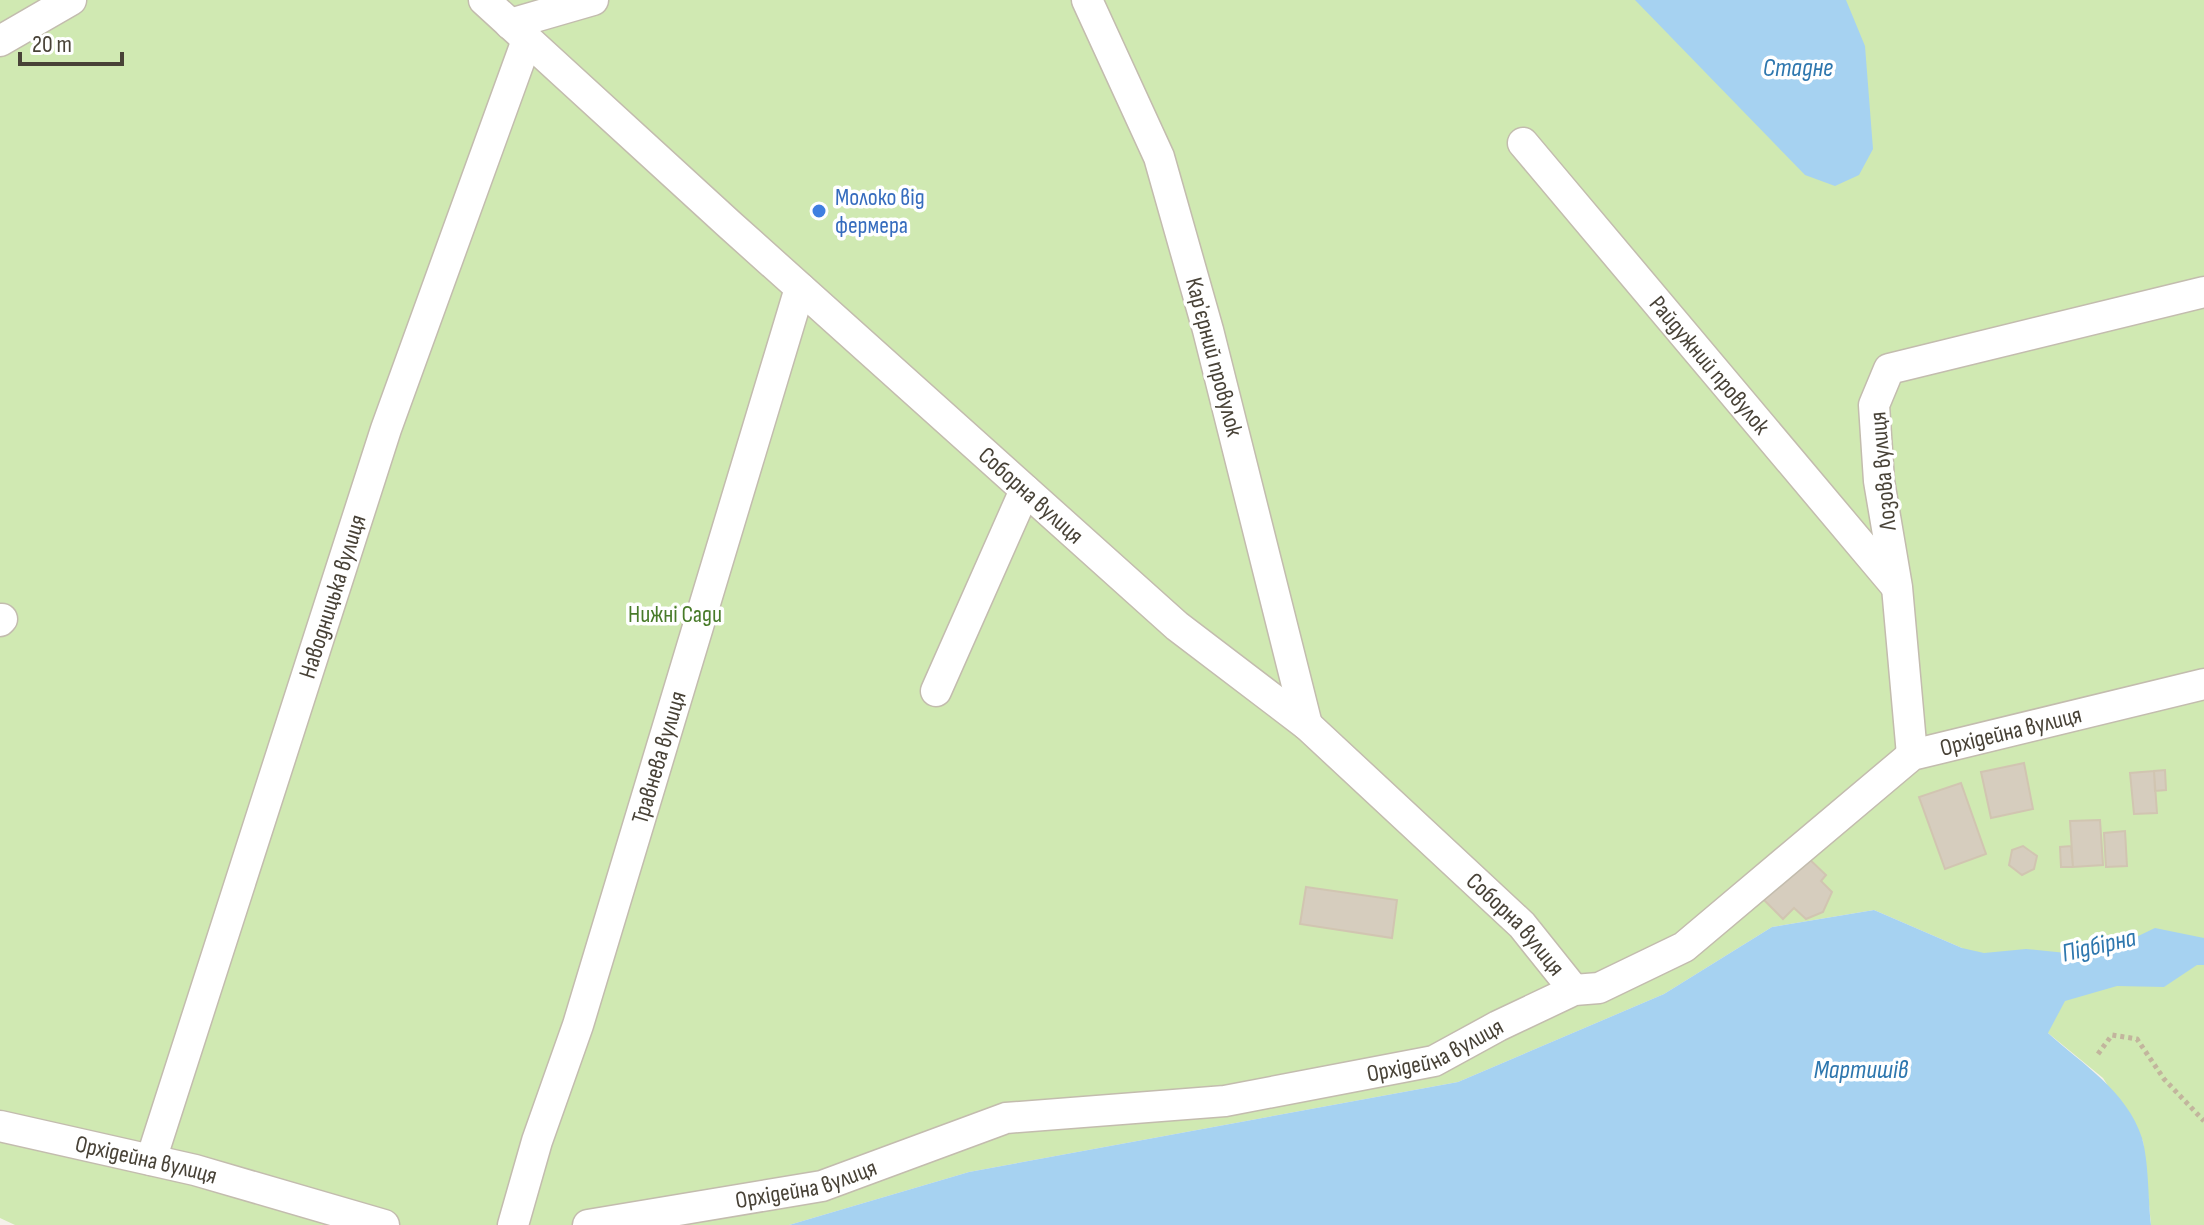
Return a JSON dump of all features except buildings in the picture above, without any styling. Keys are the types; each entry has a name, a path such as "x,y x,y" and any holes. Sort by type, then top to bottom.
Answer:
{"street":[{"path":"0,41 71,0"},
{"name":"Соборна вулиця","path":"484,0 1177,626 1307,725 1522,925 1574,990"},
{"path":"519,32 593,0"},
{"name":"Карʼєрний провулок","path":"1087,0 1159,157 1208,330 1307,725"},
{"name":"Наводницька вулиця","path":"151,1160 386,429 519,32"},
{"name":"Райдужний провулок","path":"1523,143 1897,587"},
{"name":"Травнева вулиця","path":"513,1225 537,1141 578,1025 800,288"},
{"name":"Лозова вулиця","path":"1912,755 1897,587 1879,481 1874,405 1889,369 1935,355 2204,292"},
{"path":"936,691 1025,490"},
{"name":"Орхідейна вулиця","path":"588,1225 822,1186 1006,1118 1225,1101 1434,1061 1574,990 1599,988 1684,947 1912,755 2204,684"},
{"name":"Орхідейна вулиця","path":"0,1126 195,1170 384,1225"}],"path":[{"path":"2098,1054 2112,1035 2137,1039 2164,1079 2204,1121"}],"green space":[{"name":"Нижні Сади","path":"0,0 2204,0 2204,1225 2151,1225 2143,1141 2103,1078 2048,1033 1962,948 1874,910 1772,927 1664,994 1458,1082 969,1172 789,1225 15,1225 0,1218"}],"water":[{"name":"Стадне","path":"1635,0 1846,0 1865,46 1873,149 1859,175 1835,186 1805,175"},
{"name":"Мартишів","path":"1874,910 1962,948 1984,953 2026,949 2096,956 2155,928 2204,938 2204,965 2197,965 2164,987 2117,986 2065,1001 2048,1033 2115,1092 2135,1121 2146,1158 2151,1225 789,1225 969,1172 1458,1082 1664,994 1772,927"}],"place":[{"name":"Молоко від фермера","path":"819,211"}],"water label":[{"name":"Підбірна","path":"2099,946"}]}
